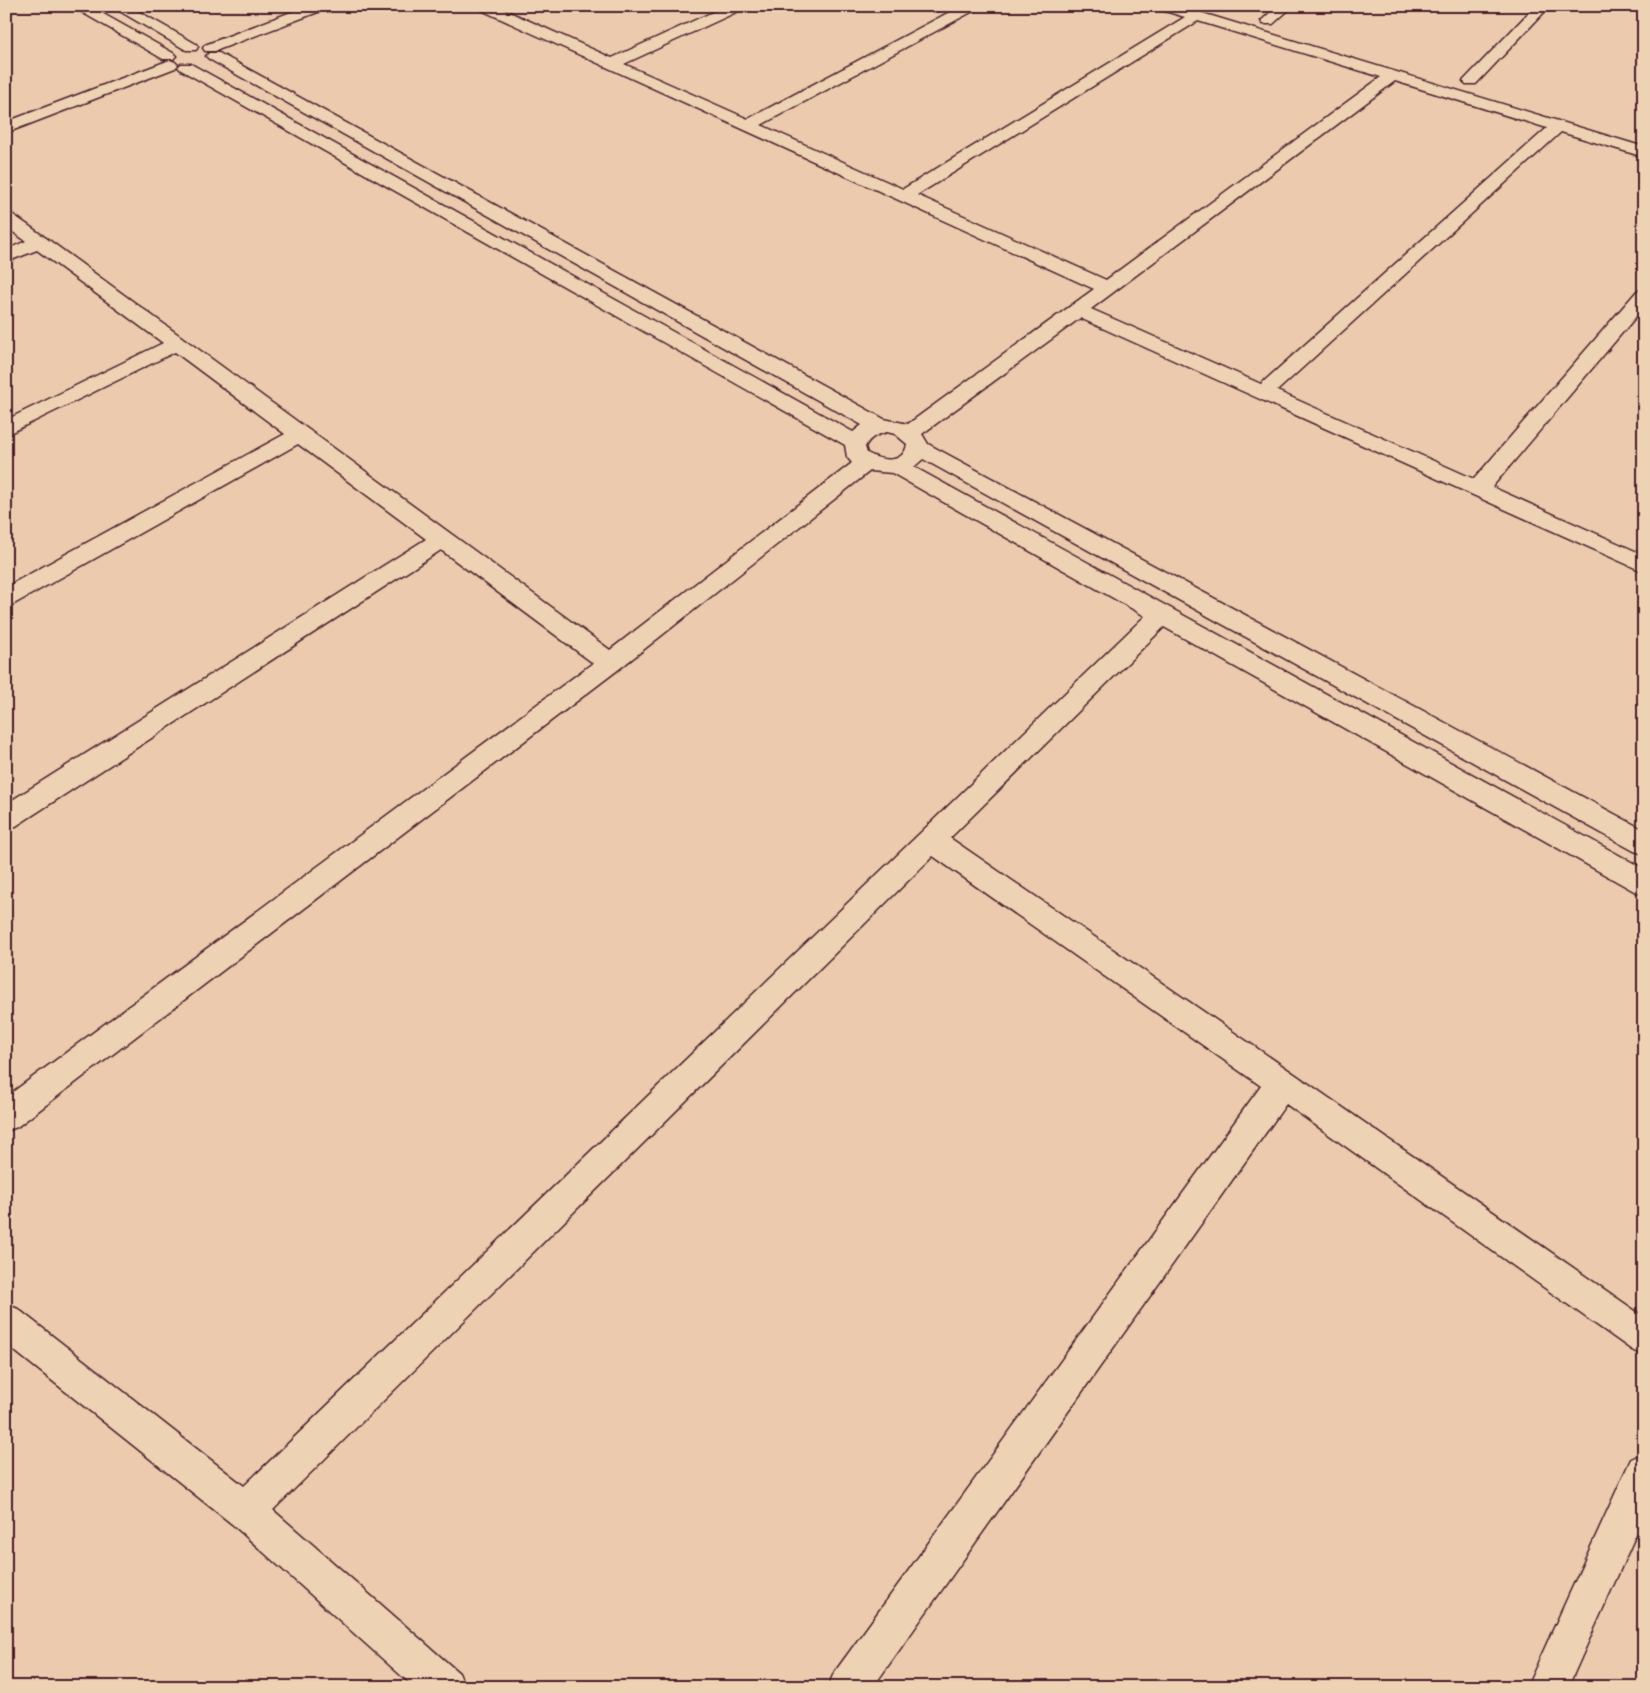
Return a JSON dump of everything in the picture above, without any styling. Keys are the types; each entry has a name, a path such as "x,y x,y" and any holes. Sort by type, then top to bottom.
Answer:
{"street":[{"path":"78,6 175,63 855,442"},
{"path":"118,6 191,47 212,52 882,426 897,428 914,440 1644,843"},
{"path":"6,128 175,63 204,64 212,52 321,6"},
{"path":"484,6 1108,288"},
{"path":"611,64 738,6"},
{"path":"748,126 972,6"},
{"path":"1163,6 1644,152"},
{"path":"1268,21 1286,6"},
{"path":"1471,80 1543,6"},
{"path":"505,16 521,10"},
{"path":"904,196 1196,16"},
{"path":"175,63 181,49 191,47"},
{"path":"914,440 1078,310 1393,75"},
{"path":"1263,393 1558,126"},
{"path":"6,218 610,663"},
{"path":"6,257 40,242"},
{"path":"1478,488 1644,295"},
{"path":"1078,310 1644,564"},
{"path":"6,428 177,344"},
{"path":"882,426 865,431 855,442 854,449 858,457 866,463 881,467 897,466 910,461 918,452 914,440"},
{"path":"6,598 300,434"},
{"path":"6,1116 610,663 866,463"},
{"path":"897,466 1644,883"},
{"path":"6,818 442,538"},
{"path":"245,1511 1162,614"},
{"path":"931,840 1644,1338"},
{"path":"848,1687 1282,1084"},
{"path":"6,1321 245,1511 445,1687"},
{"path":"1547,1687 1644,1472"}]}
